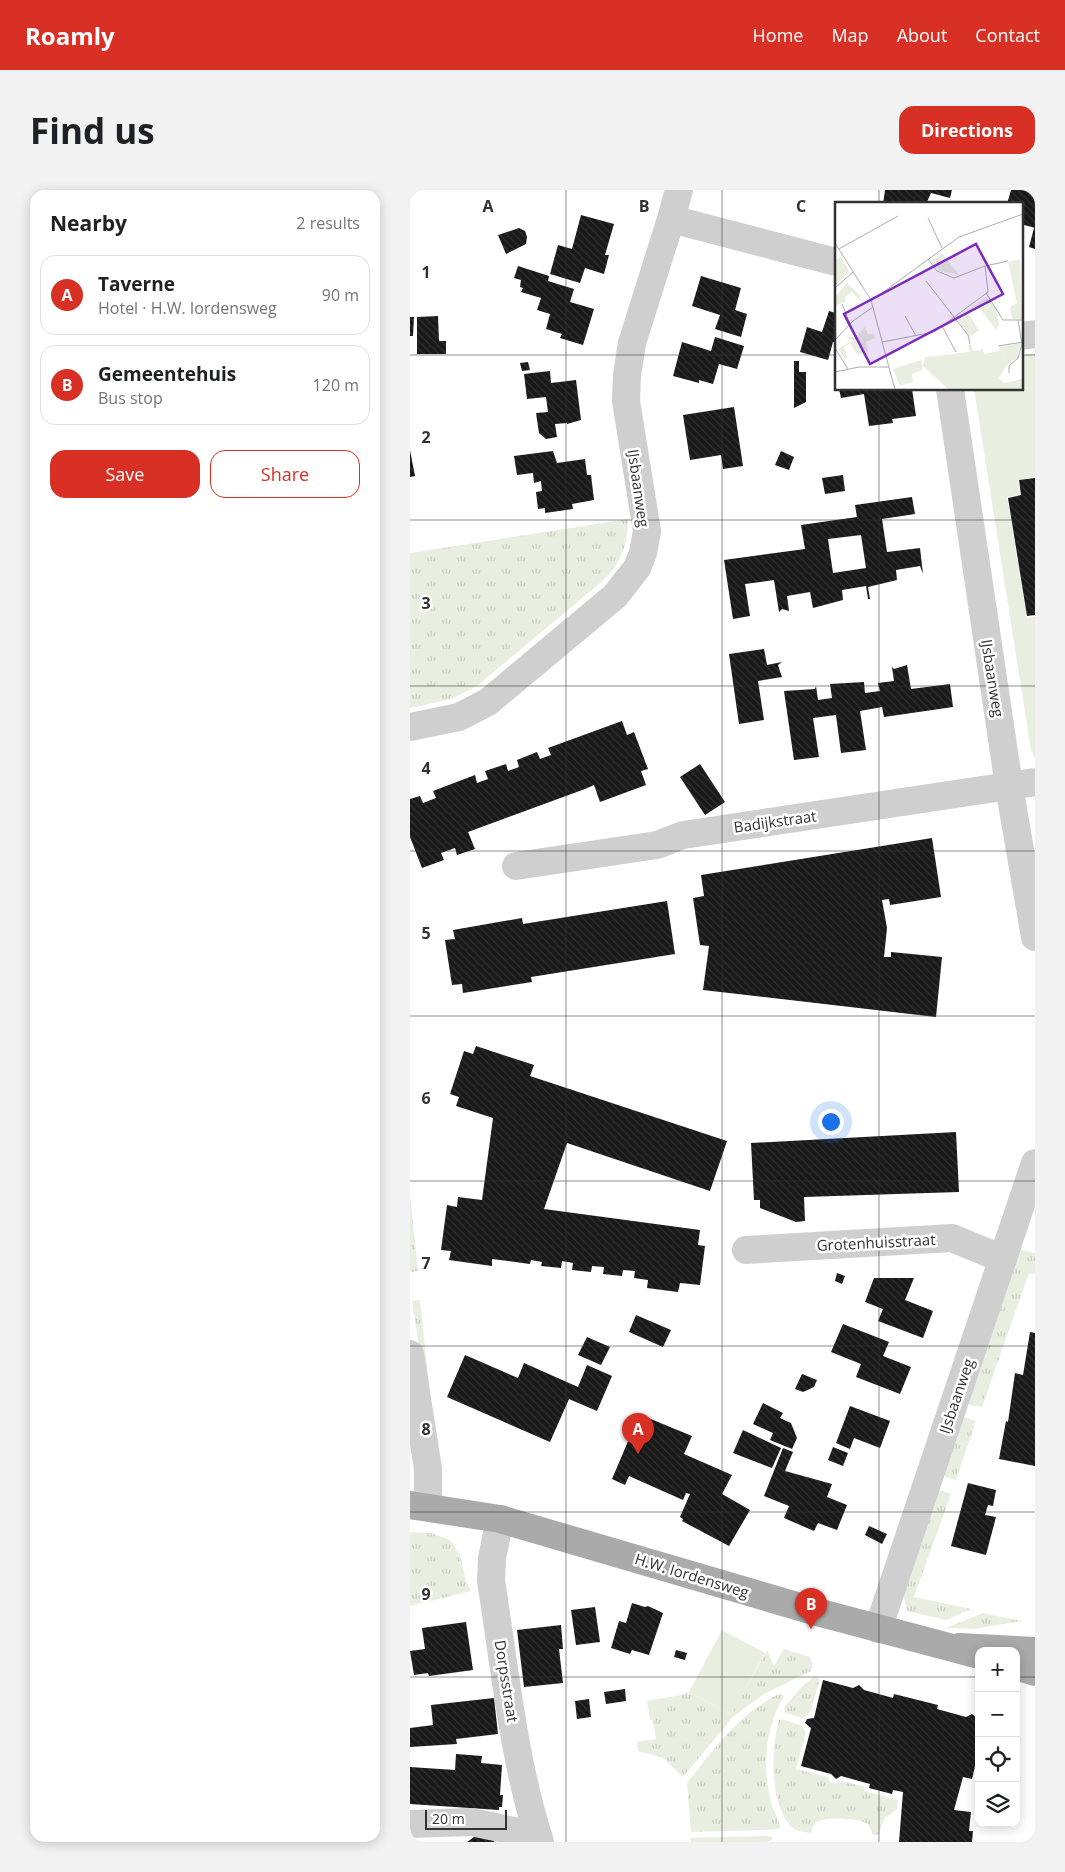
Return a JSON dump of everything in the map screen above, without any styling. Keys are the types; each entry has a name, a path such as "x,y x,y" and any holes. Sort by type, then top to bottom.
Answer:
{"main road":[{"name":"H.W. Iordensweg","path":"419,1506 500,1519 878,1629 966,1651 1035,1651"},
{"path":"1020,1667 1035,1672"}],"street":[{"name":"IJsbaanweg","path":"410,727 460,717 488,702 616,596 637,568 643,553 647,531 626,401 627,375 632,343 680,190"},
{"path":"671,219 835,262"},
{"path":"1022,336 1035,334"},
{"name":"IJsbaanweg","path":"950,390 1022,784 1035,937"},
{"name":"Badijkstraat","path":"516,866 658,845 682,835 1022,784"},
{"name":"IJsbaanweg","path":"878,1629 1035,1162"},
{"name":"Grotenhuisstraat","path":"746,1250 952,1238 1003,1259"},
{"path":"410,1354 428,1469 419,1506"},
{"name":"Dorpsstraat","path":"500,1519 492,1558 491,1581 520,1758 539,1839"},
{"path":"410,1824 471,1822 539,1839"}],"green space":[{"path":"1035,353 1035,477 1018,480 1020,495 1007,497 1027,618 1035,617 1035,758 1031,750 974,390 1022,390 1022,355"},
{"path":"628,519 628,529 621,555 612,570 599,584 477,686 451,699 410,708 410,553"},
{"path":"410,1195 418,1271 410,1272"},
{"path":"1017,1249 1035,1253 1035,1274 1029,1273 982,1407 970,1405 965,1401"},
{"path":"420,1300 429,1385 425,1384 412,1301"},
{"path":"961,1416 976,1421 956,1480 946,1477 942,1473"},
{"path":"940,1490 951,1494 914,1597 971,1609 946,1620 907,1611 902,1587 935,1491"},
{"path":"410,1532 432,1533 450,1540 460,1555 466,1581 471,1591 410,1606"},
{"path":"983,1613 1022,1621 973,1629 946,1628"},
{"path":"722,1630 765,1653 731,1715 689,1692"},
{"path":"784,1649 810,1657 813,1666 811,1671 764,1694 733,1717 683,1777 663,1758 638,1751 637,1742 656,1739 647,1701 689,1692 731,1715 767,1650 774,1666"},
{"path":"814,1677 820,1679 810,1713 803,1718 785,1713 784,1708 801,1687"},
{"path":"781,1693 784,1696 769,1734 766,1761 768,1788 780,1827 778,1829 766,1830 691,1832 687,1783 740,1721 766,1701"},
{"path":"781,1719 801,1725 806,1732 796,1769 828,1777 830,1782 836,1784 842,1781 865,1787 864,1791 898,1800 897,1809 885,1818 878,1835 873,1835 868,1824 858,1820 835,1818 821,1820 815,1824 811,1833 793,1828 785,1819 776,1792 774,1776 774,1745 776,1731"},
{"path":"766,1836 773,1839 767,1842 691,1842 691,1838"}],"building":[{"path":"885,190 952,190 950,198 931,193 927,202 883,202"},
{"path":"1011,190 1035,190 1035,228 1022,224 1022,202 1008,202"},
{"path":"581,215 614,224 605,255 609,255 604,274 585,268 580,283 550,274 558,245 572,249"},
{"path":"519,228 525,231 527,237 526,244 506,254 498,235"},
{"path":"1035,228 1035,249 1029,247"},
{"path":"518,266 549,276 548,281 574,289 570,302 594,309 583,345 560,338 562,334 546,329 550,314 537,310 541,298 521,292 523,288 520,287 521,280 514,278"},
{"path":"701,276 741,288 735,310 747,314 741,337 715,329 720,315 692,306"},
{"path":"829,311 835,313 835,343 833,342 828,360 800,352 807,327 822,332"},
{"path":"438,316 439,341 446,341 446,354 417,354 417,317"},
{"path":"410,317 414,317 413,336 410,336"},
{"path":"715,337 744,346 737,369 719,364 713,384 699,380 699,383 673,376 682,342 711,351"},
{"path":"794,361 799,361 799,372 806,372 806,402 794,408"},
{"path":"528,362 530,370 522,371 520,363"},
{"path":"550,371 551,383 576,380 581,420 567,424 555,424 557,437 546,439 539,433 536,413 548,412 546,397 527,399 524,374"},
{"path":"839,390 912,390 916,416 892,419 893,423 869,426 864,394 841,398"},
{"path":"734,407 743,466 723,469 721,455 690,460 683,415"},
{"path":"410,450 415,476 410,477"},
{"path":"553,451 557,463 585,459 587,475 591,475 594,500 572,504 573,509 545,513 545,508 538,509 536,492 542,491 541,481 534,483 533,473 517,475 514,456"},
{"path":"781,451 794,457 789,470 775,465"},
{"path":"843,475 845,491 825,494 822,478"},
{"path":"1035,478 1035,615 1027,616 1008,498 1021,495 1019,480"},
{"path":"912,497 915,514 882,519 887,552 920,548 923,574 920,566 896,570 897,580 868,587 870,599 868,599 866,586 842,590 843,600 813,608 810,592 787,596 789,611 782,609 779,612 774,580 745,584 750,616 733,619 724,560 805,549 801,525 857,517 855,505","holes":["861,535 866,568 833,573 828,539"]},
{"path":"764,649 767,665 782,662 778,665 782,677 758,681 764,720 739,724 729,654"},
{"path":"907,665 911,689 950,684 953,707 884,717 882,707 860,711 866,750 841,753 836,715 813,718 819,757 794,760 784,691 815,689 816,686 818,700 832,698 830,684 864,682 865,693 880,691 878,683 894,681 892,667 894,669"},
{"path":"622,721 627,735 634,732 648,769 641,771 646,785 600,802 594,785 468,832 475,849 457,855 455,848 441,853 444,860 422,868 410,837 410,799 420,796 423,803 436,798 433,791 475,775 477,783 488,779 485,771 506,764 508,771 519,767 517,760 537,752 540,759 551,755 548,748"},
{"path":"700,764 725,802 705,815 680,777"},
{"path":"932,838 941,897 890,905 889,899 882,900 887,928 884,957 891,957 891,952 942,957 936,1017 703,990 709,946 700,945 693,898 704,896 701,875"},
{"path":"667,901 675,954 531,977 532,982 463,993 462,984 452,985 445,940 455,939 453,930 522,918 523,924"},
{"path":"476,1046 534,1065 530,1076 727,1141 710,1191 567,1143 544,1209 700,1230 698,1245 705,1246 700,1285 680,1283 678,1292 647,1288 648,1280 634,1278 635,1271 623,1270 622,1276 603,1274 604,1267 592,1266 591,1272 572,1270 573,1263 562,1261 561,1268 541,1266 542,1262 531,1260 530,1264 492,1259 492,1266 449,1260 451,1251 441,1250 447,1205 457,1207 458,1197 482,1200 493,1118 456,1106 459,1097 450,1094 464,1051 473,1054"},
{"path":"956,1132 959,1192 804,1197 805,1221 796,1222 760,1208 760,1200 754,1200 751,1143"},
{"path":"837,1273 845,1276 842,1284 835,1281"},
{"path":"874,1278 914,1278 905,1300 933,1311 923,1338 878,1321 883,1309 865,1302"},
{"path":"636,1315 671,1330 663,1347 629,1332"},
{"path":"843,1324 889,1342 883,1356 911,1367 900,1394 856,1377 861,1364 831,1352"},
{"path":"1030,1332 1035,1333 1035,1466 999,1459 1006,1421 1008,1422 1015,1373 1023,1375"},
{"path":"587,1337 610,1347 601,1365 578,1355"},
{"path":"465,1355 518,1378 524,1363 578,1387 587,1365 612,1376 597,1411 569,1399 550,1442 447,1397"},
{"path":"802,1374 817,1380 814,1387 803,1392 795,1389"},
{"path":"763,1403 783,1413 780,1418 791,1423 797,1438 792,1449 770,1440 773,1433 753,1424"},
{"path":"850,1406 890,1421 880,1448 854,1438 850,1449 836,1443"},
{"path":"641,1415 692,1436 684,1454 732,1475 722,1494 750,1510 729,1546 682,1521 683,1519 680,1517 690,1494 686,1493 683,1500 629,1476 625,1485 612,1479 629,1439 626,1438 634,1420 638,1422"},
{"path":"743,1430 781,1448 772,1468 733,1453"},
{"path":"833,1447 848,1453 843,1466 828,1460"},
{"path":"783,1448 793,1452 785,1471 832,1484 827,1497 847,1505 837,1530 818,1523 814,1531 784,1518 789,1506 764,1496"},
{"path":"968,1483 996,1490 993,1506 988,1505 985,1515 996,1517 986,1555 951,1546"},
{"path":"869,1526 887,1534 882,1544 865,1535"},
{"path":"632,1603 645,1607 648,1606 663,1613 649,1655 632,1650 630,1654 611,1648 619,1621 626,1623"},
{"path":"595,1607 600,1642 576,1645 571,1610"},
{"path":"466,1622 473,1670 429,1676 428,1673 414,1675 410,1651 425,1649 422,1628"},
{"path":"561,1625 563,1649 559,1649 563,1683 524,1687 517,1630"},
{"path":"676,1650 687,1653 685,1660 674,1657"},
{"path":"823,1680 853,1688 859,1685 864,1690 893,1698 894,1694 938,1705 937,1709 966,1717 972,1714 975,1717 975,1766 972,1779 963,1777 954,1810 971,1812 969,1831 973,1831 972,1842 899,1842 903,1792 893,1790 892,1794 869,1788 870,1784 841,1776 836,1779 831,1774 801,1766 811,1728 805,1723 807,1719 814,1718"},
{"path":"625,1689 626,1701 606,1704 604,1692"},
{"path":"494,1698 498,1734 456,1739 457,1744 410,1747 410,1728 433,1725 431,1705"},
{"path":"589,1699 591,1717 577,1719 575,1701"},
{"path":"456,1754 482,1756 481,1763 502,1765 500,1795 503,1795 502,1807 499,1807 499,1810 410,1804 410,1767 455,1770"},
{"path":"473,1831 497,1836 494,1842 467,1842 474,1837"}],"place":[{"name":"Taverne","path":"638,1454"},
{"name":"Gemeentehuis","path":"811,1629"}]}
